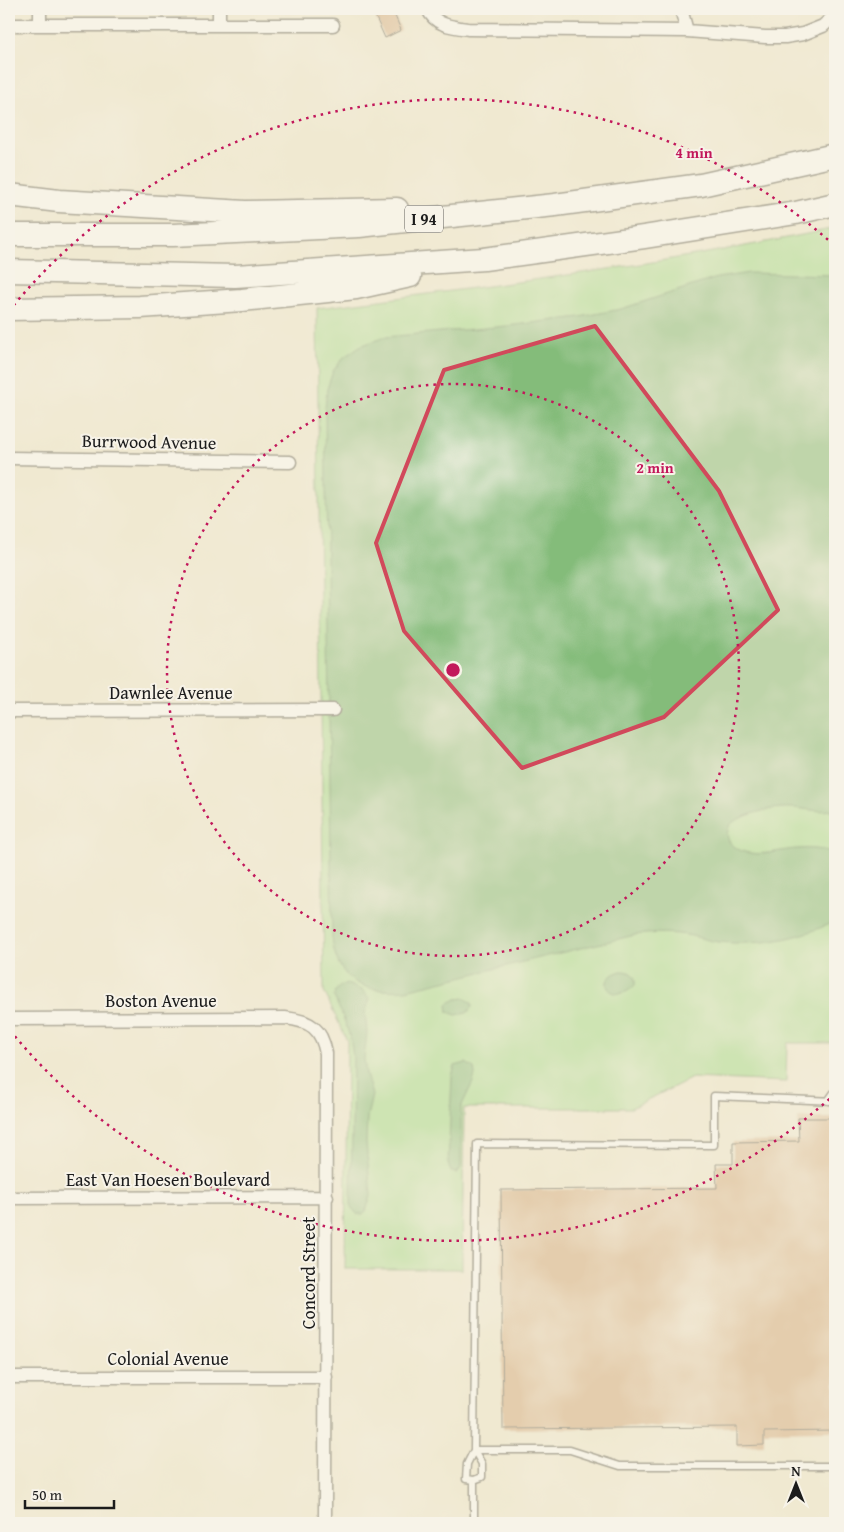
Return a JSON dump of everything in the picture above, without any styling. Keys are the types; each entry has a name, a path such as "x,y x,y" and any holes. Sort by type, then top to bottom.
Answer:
{"highway":[{"name":"I 94","path":"9,235 173,235 359,226 555,205 701,185 835,155"},
{"path":"9,195 59,201 245,212 555,205"},
{"path":"9,271 235,276 484,259 644,237 796,213 835,204"},
{"path":"9,309 140,307 242,300 356,288 484,259"}],"street":[{"path":"40,9 40,25"},
{"path":"219,24 220,9"},
{"path":"681,9 687,31"},
{"path":"429,12 449,26 468,29 687,31 766,37 785,37 803,34 823,26 835,15"},
{"path":"9,25 333,25"},
{"name":"Burrwood Avenue","path":"9,458 290,462"},
{"name":"Dawnlee Avenue","path":"9,710 333,710"},
{"name":"Boston Avenue","path":"9,1019 285,1018 296,1019 313,1026"},
{"name":"Concord Street","path":"313,1026 323,1039 326,1054 325,1523"},
{"name":"East Van Hoesen Boulevard","path":"9,1198 326,1197"},
{"name":"Colonial Avenue","path":"9,1377 326,1377"}],"lane":[{"path":"828,1101 835,1091"},
{"path":"474,1450 482,1464 482,1477 474,1480 466,1479 467,1464 474,1450 477,1144 714,1145 714,1096 835,1101"},
{"path":"474,1450 570,1450 620,1466 835,1466"},
{"path":"474,1480 474,1523"}],"highlighted area":[{"path":"595,326 719,491 778,610 664,717 522,768 404,631 376,543 444,370"}],"green space":[{"path":"835,228 835,1043 787,1043 786,1082 692,1078 631,1108 464,1108 462,1269 345,1269 347,1041 324,991 317,308 642,264"},
{"path":"749,273 835,275 835,809 820,811 787,808 760,811 733,822 727,833 729,842 734,847 749,853 757,854 807,849 835,853 835,921 794,937 764,942 719,942 678,934 656,933 635,935 406,990 378,989 366,987 355,982 346,975 339,965 332,937 325,409 327,389 333,371 344,357 360,346 385,337 507,326 580,317 621,309 717,278"},
{"path":"621,971 632,974 635,979 635,985 627,991 614,993 609,990 608,980 612,975"},
{"path":"347,984 362,990 370,999 365,1012 367,1032 364,1059 372,1095 367,1117 366,1143 371,1195 366,1211 363,1214 357,1214 351,1207 353,1058 349,1034 334,997 338,988"},
{"path":"465,998 472,1003 472,1007 467,1013 456,1015 448,1012 447,1004 457,999"},
{"path":"466,1063 474,1068 475,1075 461,1107 461,1167 457,1173 451,1172 448,1164 452,1076 455,1066"}],"building":[{"path":"372,9 392,9 401,30 385,38"},
{"path":"798,1118 835,1118 835,1431 764,1432 764,1445 737,1446 737,1427 503,1429 501,1190 717,1188 716,1164 733,1164 733,1142 799,1141"}]}
